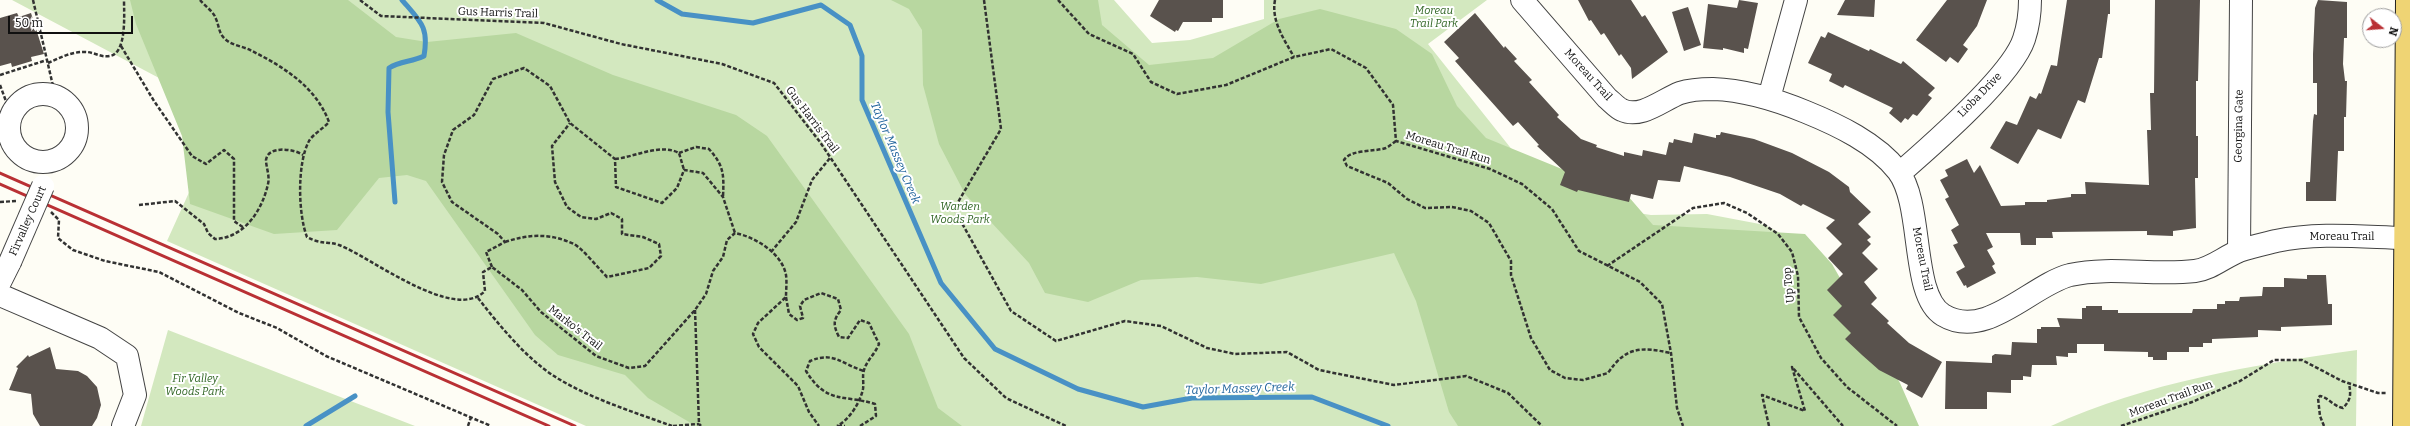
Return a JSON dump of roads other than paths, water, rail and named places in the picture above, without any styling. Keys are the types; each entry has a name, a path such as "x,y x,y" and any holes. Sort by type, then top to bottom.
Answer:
{"main road":[{"path":"2404,426 2407,0"}],"street":[{"name":"Moreau Trail","path":"1522,0 1607,98 1622,110 1639,113 1682,93 1714,89 1770,98 1814,115 1863,140 1883,155 1900,173 1912,206 1924,282 1931,303 1942,314 1957,321 1986,319 2068,276 2100,271 2198,271 2239,252 2276,241 2316,235 2406,238"},
{"path":"1770,98 1796,0"},
{"name":"Lioba Drive","path":"1900,173 1985,91 2011,63 2024,40 2030,0"},
{"name":"Georgina Gate","path":"2239,252 2241,0"},
{"name":"Firvalley Court","path":"2,280 55,160 69,149 76,132 73,113 60,99 42,94 26,99 14,111 4,130 16,148 23,155 33,160 44,162 55,160"},
{"path":"2,280 100,338 126,356 134,395 123,426"}],"waterway":[{"path":"395,202 388,112 389,68 424,56 425,46 422,25 402,0"},
{"name":"Taylor Massey Creek","path":"657,0 682,14 753,23 821,5 850,25 862,56 862,100 941,283 995,349 1078,389 1143,407 1192,398 1312,397 1388,426"},
{"path":"306,426 355,396"}],"railway":[{"path":"0,173 575,426"},
{"path":"0,184 549,426"}],"park label":[{"name":"Moreau Trail Park","path":"1434,17"},
{"name":"Warden Woods Park","path":"960,213"},
{"name":"Fir Valley Woods Park","path":"195,385"}]}
